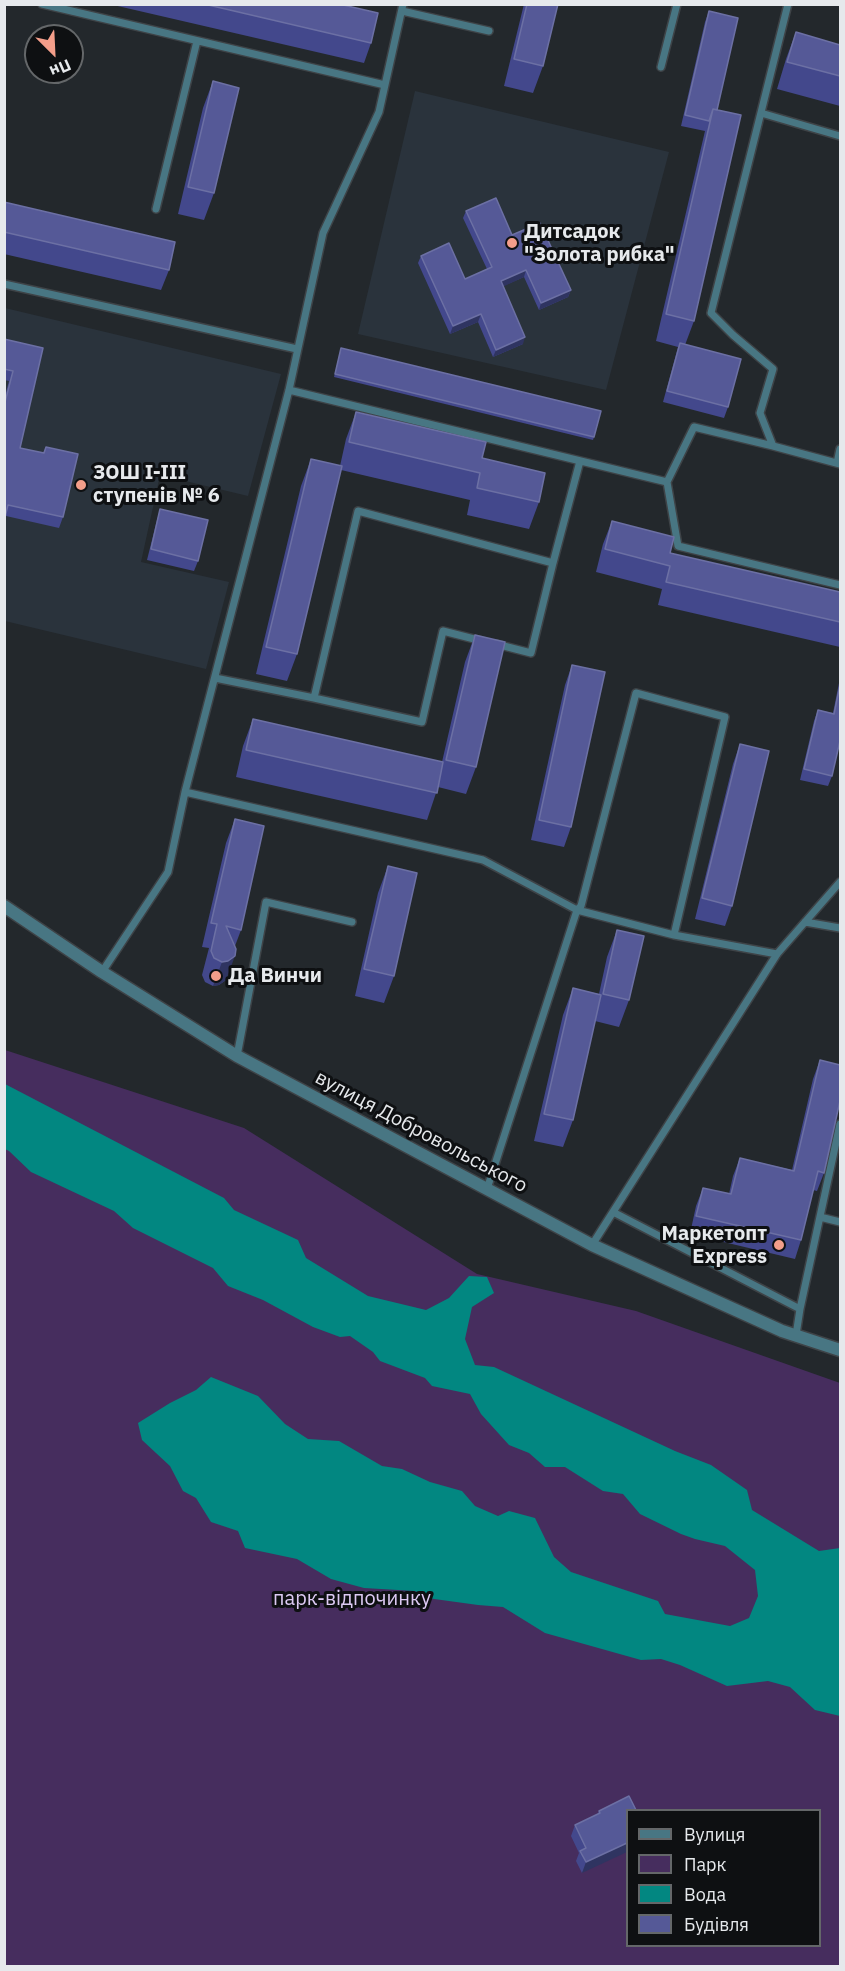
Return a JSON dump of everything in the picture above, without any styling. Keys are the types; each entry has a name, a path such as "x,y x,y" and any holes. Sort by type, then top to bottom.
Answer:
{"street":[{"name":"вулиця Добровольського","path":"4,906 102,972 237,1056 592,1245 796,1335 840,1350"}],"lane":[{"path":"42,4 385,86"},
{"path":"661,67 676,4"},
{"path":"773,446 760,413 773,369 711,313 788,4"},
{"path":"102,972 168,872 185,792 289,390 323,232 379,112 403,8 489,31"},
{"path":"156,209 196,41"},
{"path":"761,114 840,136"},
{"path":"4,284 297,349"},
{"path":"289,390 667,482"},
{"path":"840,449 838,463 694,427 667,482 678,546 840,585"},
{"path":"215,678 422,722 443,631 531,653 580,461"},
{"path":"314,698 358,511 553,563"},
{"path":"487,1189 577,910 581,906 636,693 725,717 674,935"},
{"path":"185,792 483,860 577,910 674,935 777,954"},
{"path":"592,1245 777,954 839,885 840,877"},
{"path":"237,1056 266,902 352,922"},
{"path":"805,922 840,928"},
{"path":"796,1335 840,1124"},
{"path":"614,1212 800,1309"},
{"path":"820,1217 840,1222"}],"shaded area":[{"name":"Дитсадок \"Золота рибка\"","path":"415,91 669,152 606,390 358,334"},
{"name":"ЗОШ І-ІІІ ступенів № 6","path":"5,308 281,374 248,496 160,475 141,562 229,582 206,669 5,621"}],"green space":[{"name":"парк-відпочинку","path":"5,1050 244,1128 477,1274 636,1311 840,1383 840,1966 5,1966"}],"water":[{"path":"5,1084 224,1198 234,1210 298,1240 306,1258 368,1296 426,1310 449,1298 469,1276 487,1277 494,1293 472,1307 465,1339 475,1365 494,1367 675,1451 711,1465 747,1490 752,1510 819,1551 840,1548 840,1716 815,1710 790,1687 768,1681 727,1686 661,1659 641,1660 545,1633 503,1607 427,1598 415,1591 364,1588 331,1579 297,1559 245,1548 238,1531 211,1522 196,1498 183,1491 170,1466 142,1440 138,1423 196,1390 211,1377 258,1396 285,1424 308,1439 339,1441 382,1466 402,1469 430,1482 462,1491 475,1506 498,1516 509,1511 535,1518 554,1557 571,1572 658,1601 665,1614 730,1626 749,1618 758,1596 755,1570 725,1546 681,1534 640,1514 623,1494 603,1491 565,1467 545,1467 529,1453 509,1445 481,1414 470,1394 432,1386 425,1378 380,1361 373,1352 350,1336 340,1337 313,1327 263,1300 228,1286 213,1268 133,1228 114,1211 31,1172 5,1149"}],"building":[{"path":"204,4 339,4 378,13 371,43"},
{"path":"527,4 558,4 543,66 514,59"},
{"path":"709,11 738,18 717,110 713,109 709,121 685,115"},
{"path":"796,32 840,45 840,76 787,62"},
{"path":"213,81 239,88 214,193 188,187"},
{"path":"713,109 741,115 694,321 666,314"},
{"path":"496,198 512,235 540,223 571,290 541,303 526,270 501,281 525,337 496,350 481,314 453,326 421,256 449,243 465,279 492,267 466,211"},
{"path":"4,202 175,242 169,270 4,232"},
{"path":"4,339 43,348 20,448 44,453 46,447 78,454 63,517 8,505 4,521 4,406 13,371 4,369"},
{"path":"680,343 741,359 728,407 667,391"},
{"path":"341,348 601,411 594,437 335,374"},
{"path":"356,412 486,442 482,458 545,473 539,502 477,488 480,473 349,442"},
{"path":"311,459 342,466 297,654 266,647"},
{"path":"160,509 208,520 198,561 151,549"},
{"path":"612,521 674,537 670,553 840,592 840,622 666,582 670,566 605,549"},
{"path":"475,635 505,642 476,767 446,760"},
{"path":"572,665 605,672 571,827 539,820"},
{"path":"840,685 840,741 832,776 804,769 818,710 834,714"},
{"path":"253,719 443,762 437,793 246,750"},
{"path":"740,744 769,751 732,906 702,898"},
{"path":"235,819 264,826 241,930 226,926 236,949 235,956 222,962 214,958 211,951 217,924 211,923"},
{"path":"388,866 417,873 394,976 364,969"},
{"path":"617,930 644,936 629,1000 603,994"},
{"path":"573,988 601,995 573,1120 544,1114"},
{"path":"820,1060 840,1065 840,1101 824,1173 818,1171 801,1240 696,1216 703,1188 731,1194 740,1158 794,1171"},
{"path":"629,1796 636,1809 626,1809 626,1843 586,1862 580,1851 586,1848 575,1825 600,1813 599,1811"}],"place":[{"name":"Дитсадок \"Золота рибка\"","path":"512,243"},
{"name":"ЗОШ І-ІІІ ступенів № 6","path":"81,485"},
{"name":"Да Винчи","path":"216,976"},
{"name":"Маркетопт Express","path":"779,1245"}]}
